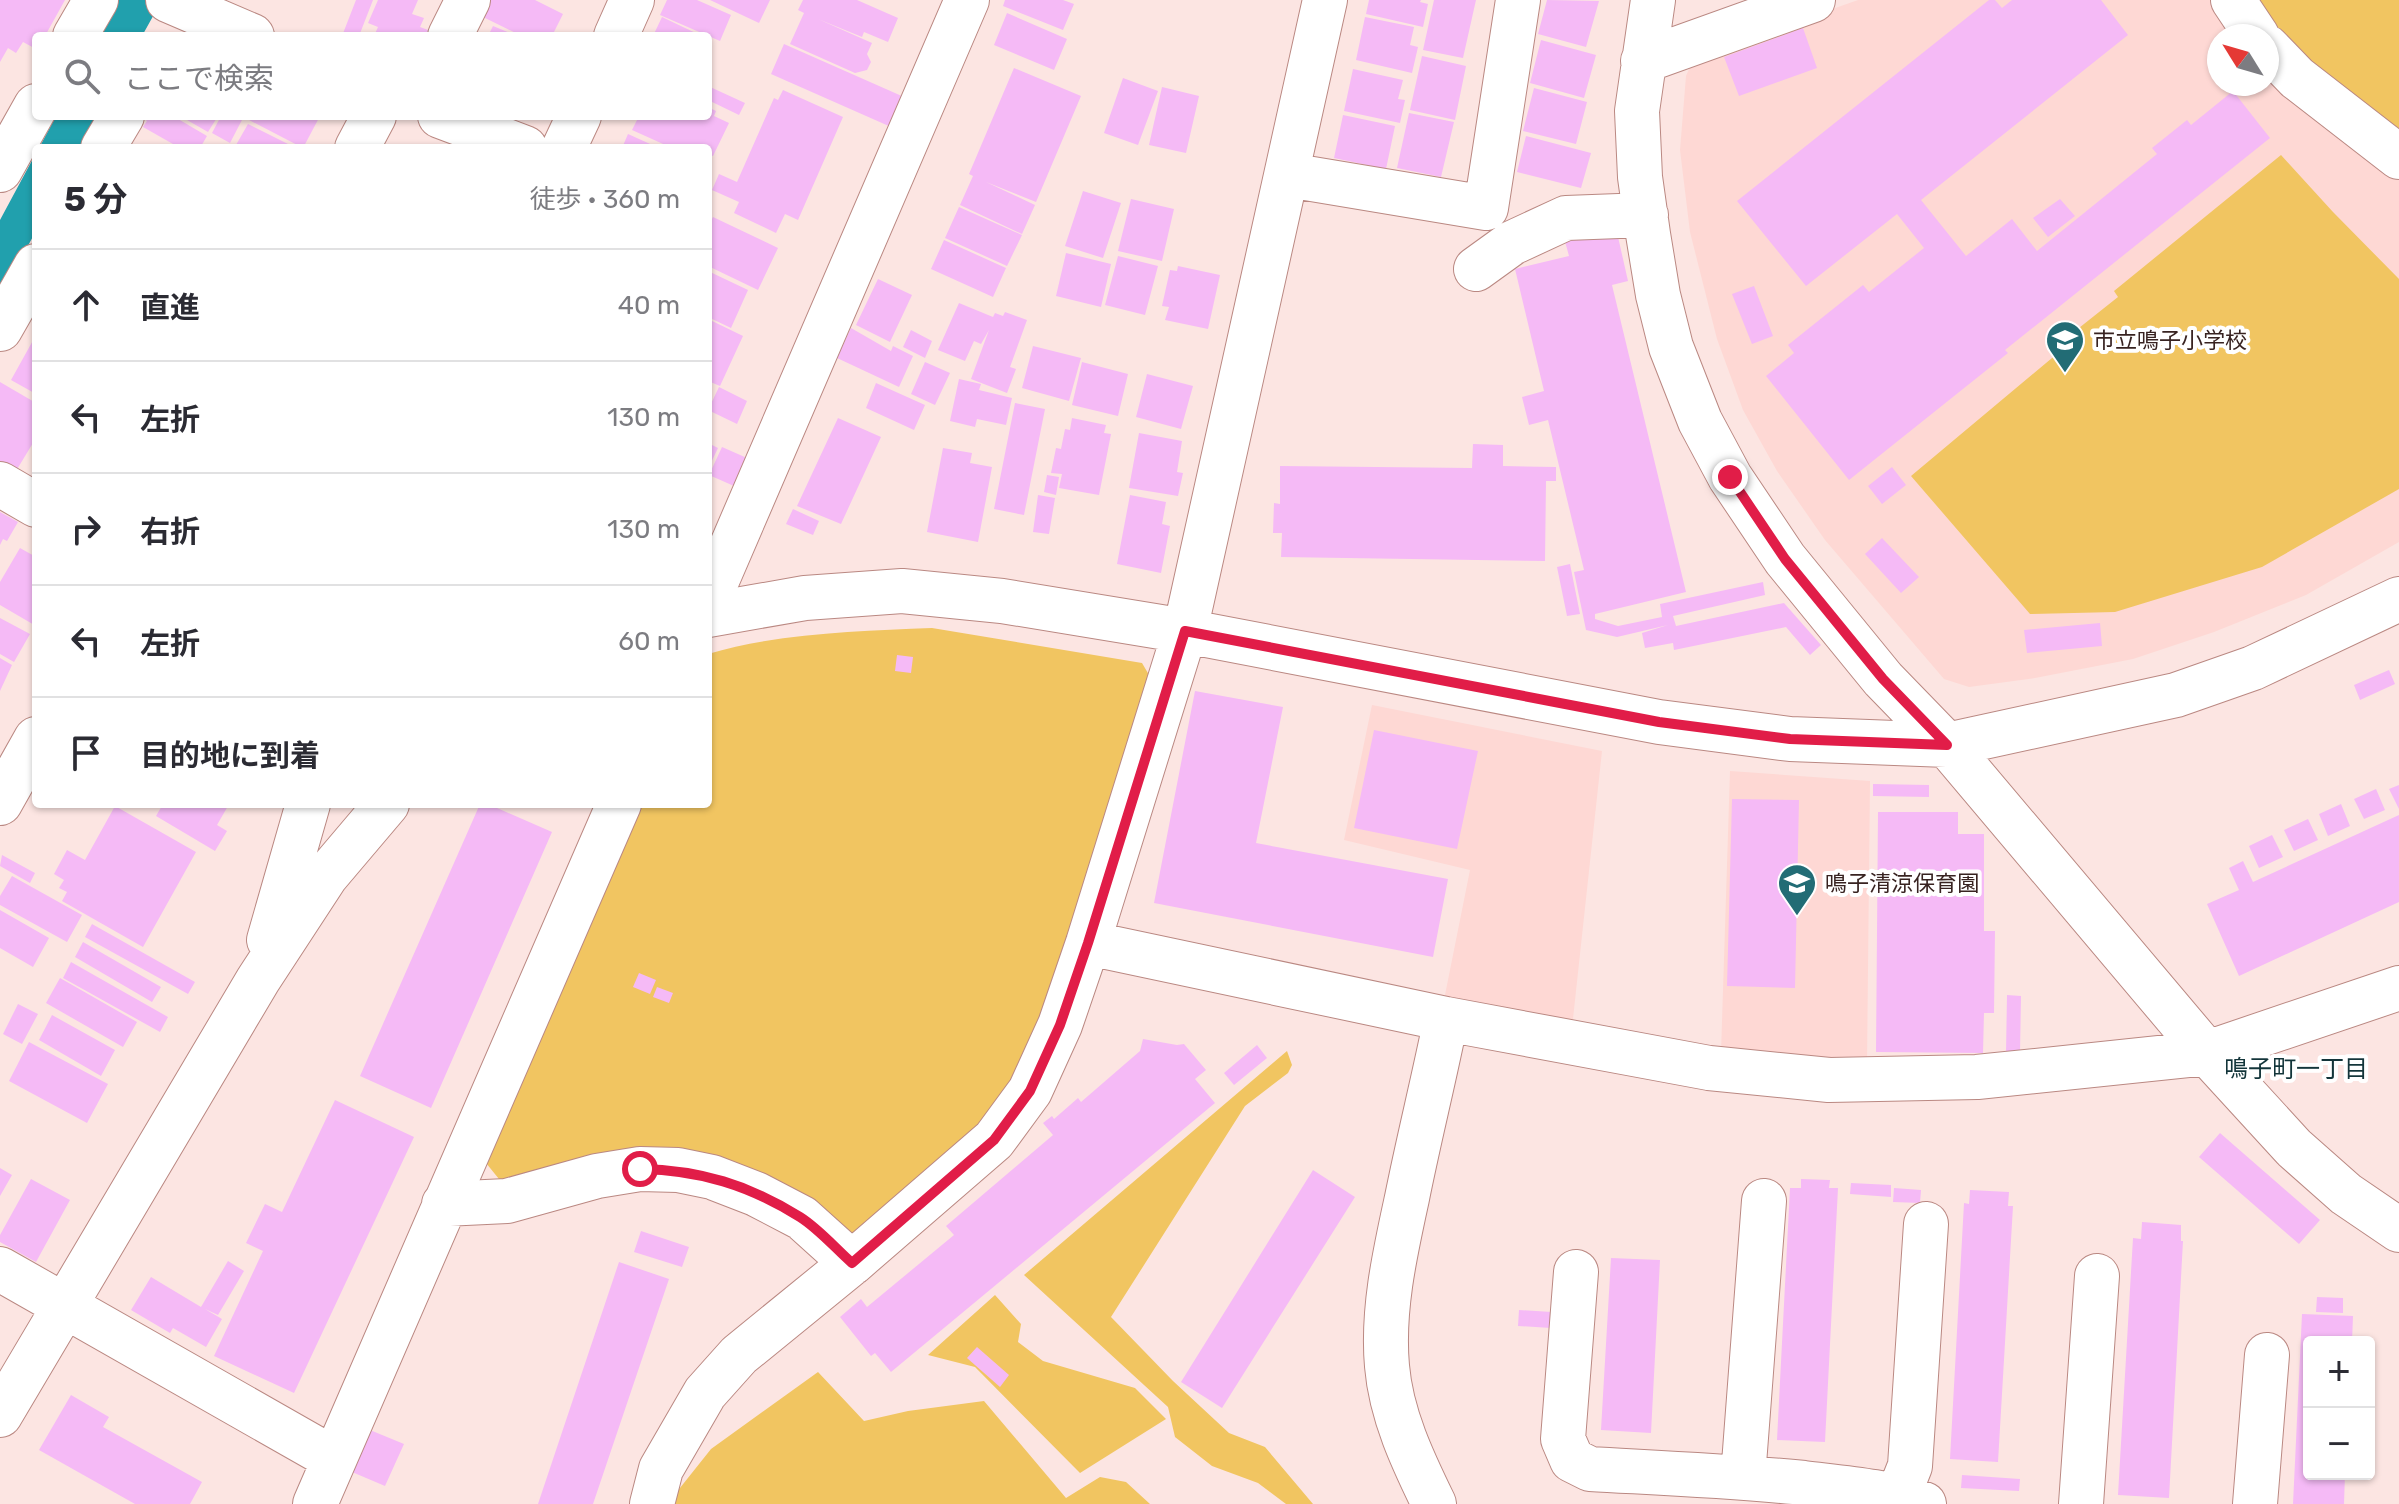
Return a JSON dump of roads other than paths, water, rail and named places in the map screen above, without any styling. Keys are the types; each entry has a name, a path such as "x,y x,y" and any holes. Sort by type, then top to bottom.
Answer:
{"street":[{"path":"77,32 96,0"},
{"path":"452,32 468,0"},
{"path":"618,32 632,0"},
{"path":"712,592 967,0"},
{"path":"652,1504 661,1469 705,1393 739,1355 852,1263 994,1140 1030,1091 1060,1025 1185,631 1325,0"},
{"path":"1288,175 1486,208 1518,0"},
{"path":"1653,0 1637,111 1640,177 1658,295 1671,347 1700,421 1730,477 1805,583 1883,679 1947,745 2207,1053 2294,1148 2346,1194 2399,1230"},
{"path":"1643,61 1813,0"},
{"path":"2233,0 2249,24"},
{"path":"177,10 240,32"},
{"path":"2279,59 2297,78 2399,157"},
{"path":"0,170 32,113"},
{"path":"105,144 120,120"},
{"path":"359,144 372,120"},
{"path":"451,120 514,144"},
{"path":"566,144 577,120"},
{"path":"1476,269 1512,243 1566,218 1646,215"},
{"path":"0,329 32,273"},
{"path":"0,484 32,503"},
{"path":"712,614 805,598 902,591 1002,601 1185,631 1659,722 1790,739 1947,745 2176,695 2253,668 2399,599"},
{"path":"0,803 32,746"},
{"path":"258,980 307,808"},
{"path":"0,1415 258,980 326,876 384,808"},
{"path":"315,1504 617,808"},
{"path":"1088,943 1446,1019 1709,1068 1829,1080 1977,1077 2207,1053 2399,988"},
{"path":"1434,1504 1414,1464 1396,1412 1387,1369 1385,1322 1396,1245 1446,1019"},
{"path":"444,1204 507,1201 597,1176 640,1169 678,1170 712,1177 756,1194 802,1218 852,1263"},
{"path":"1743,1477 1764,1201"},
{"path":"1576,1272 1563,1439 1572,1460 1590,1469 1743,1477 1906,1501 1926,1224"},
{"path":"0,1269 334,1459"},
{"path":"2081,1504 2097,1276"},
{"path":"2255,1504 2267,1355"}],"water":[{"path":"118,0 162,0 144,32 101,32"},
{"path":"54,120 97,120 83,144 41,144"},
{"path":"32,160 32,238 0,297 0,220"}],"place":[{"name":"市立鳴子小学校","path":"2065,374"},
{"name":"鳴子清涼保育園","path":"1797,917"}],"district":[{"name":"鳴子町一丁目","path":"2296,1069"}]}
